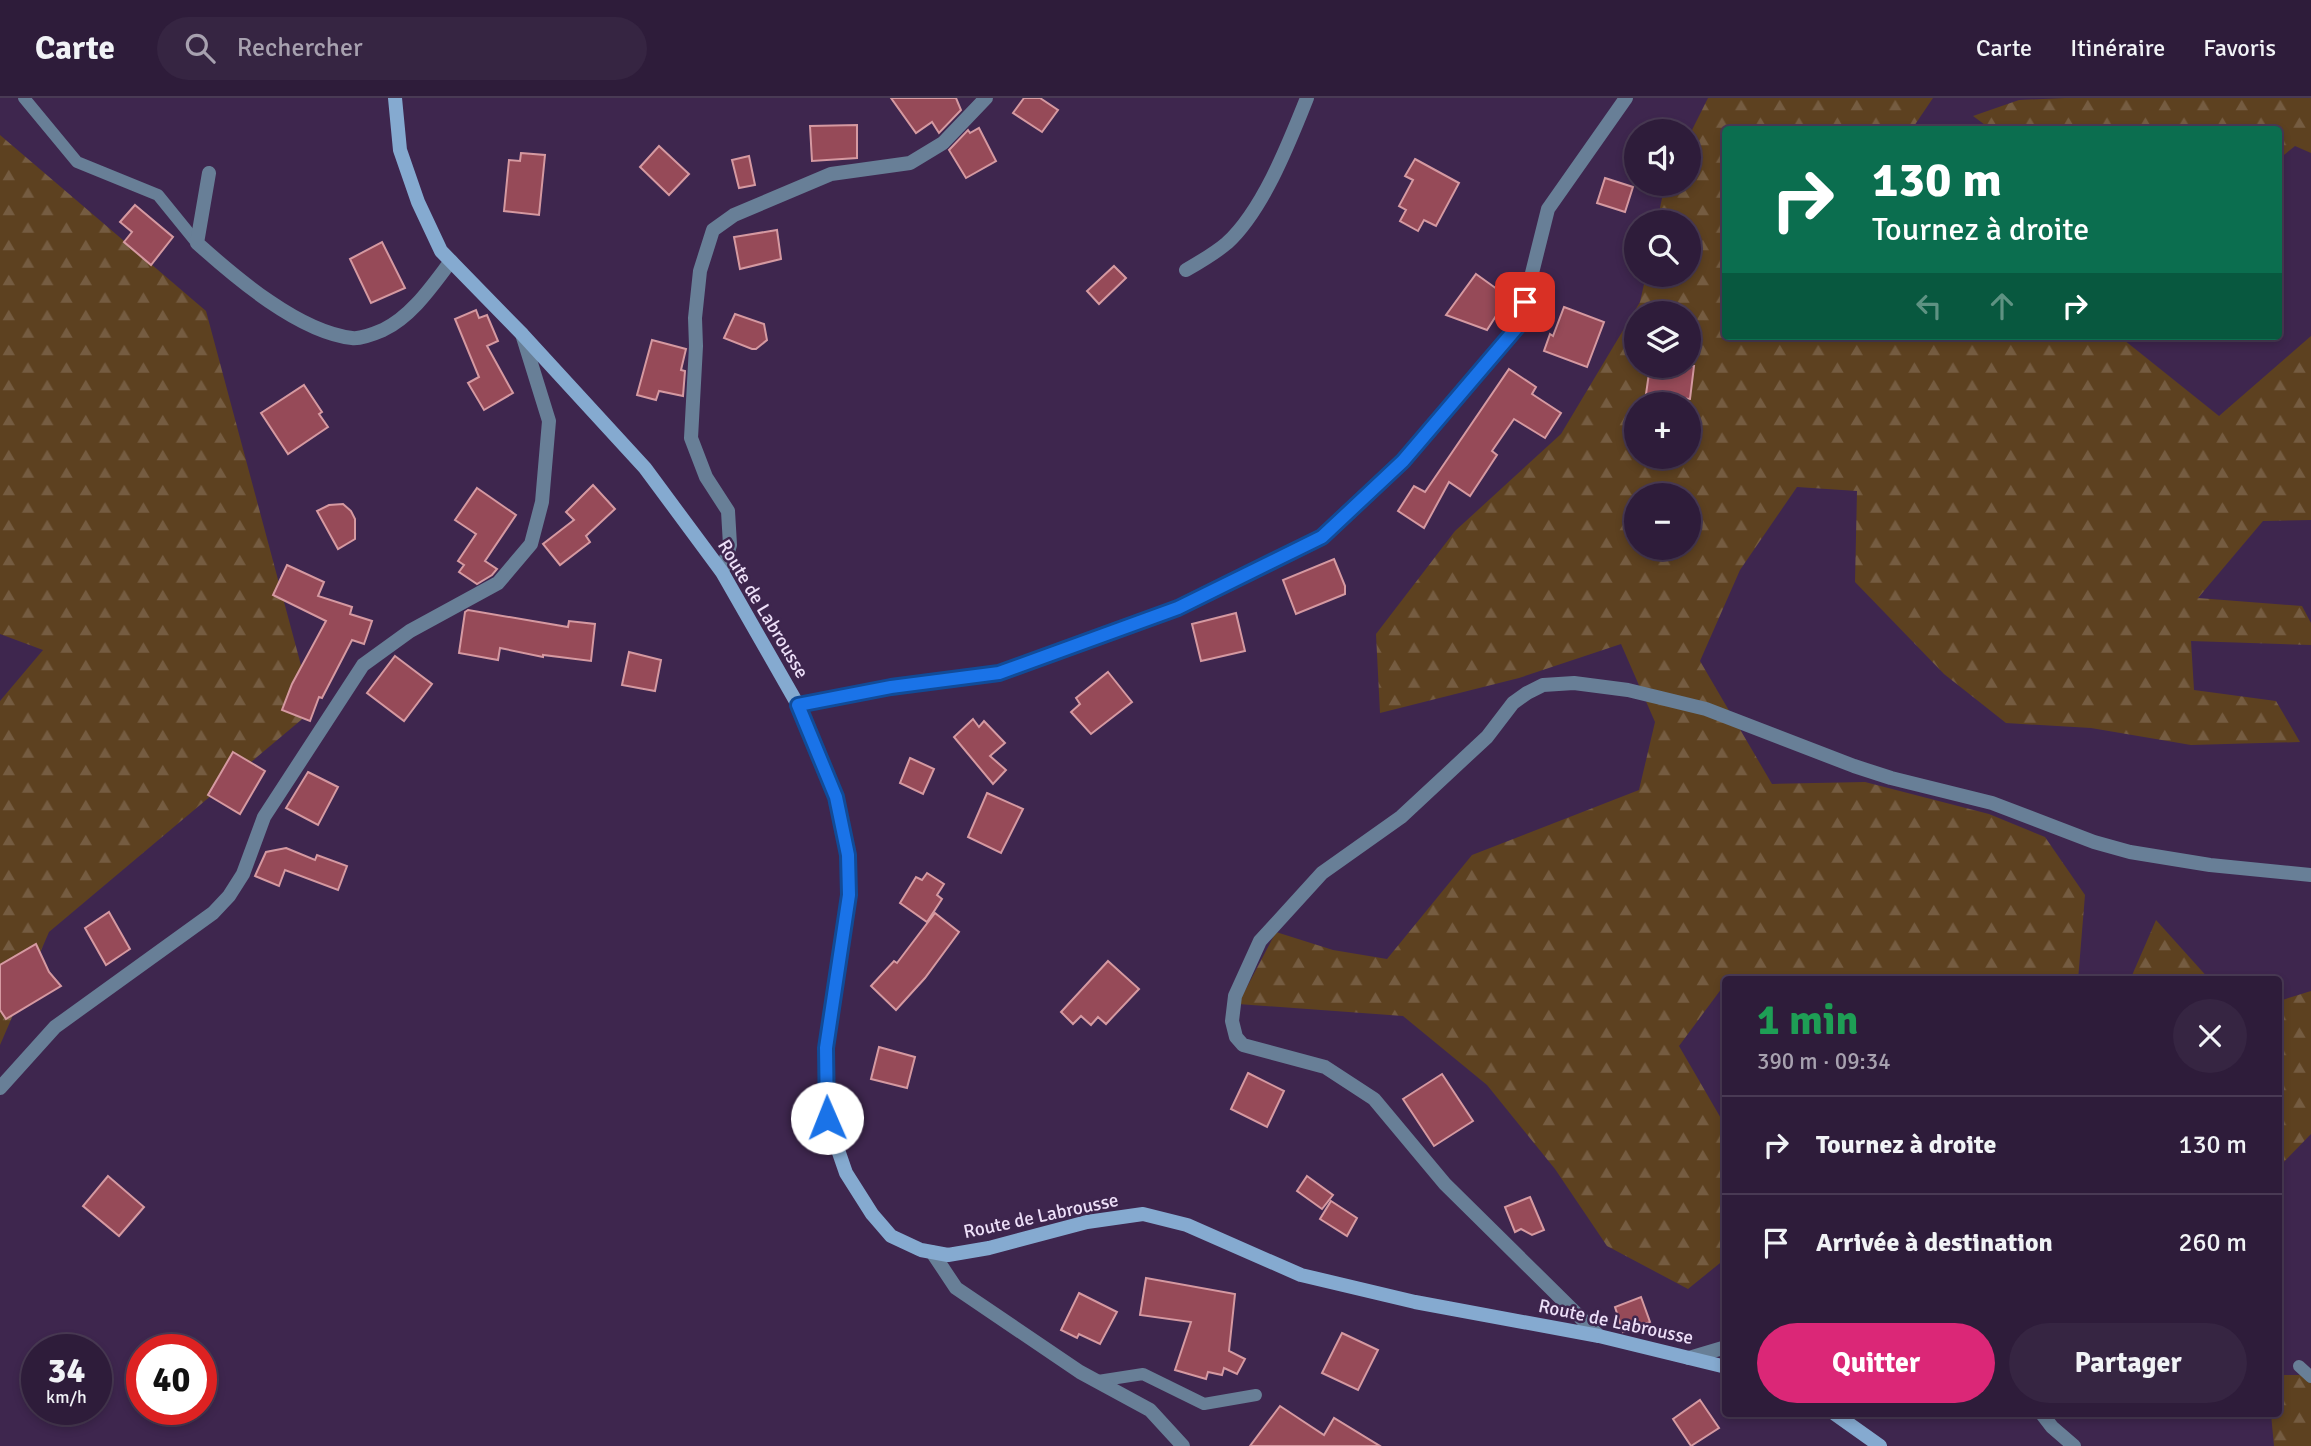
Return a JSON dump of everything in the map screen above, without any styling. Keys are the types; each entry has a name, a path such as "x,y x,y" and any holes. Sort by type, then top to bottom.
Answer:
{"street":[{"name":"Route de Labrousse","path":"395,98 400,150 418,202 442,251 645,468 722,572 798,705 836,797 848,855 849,895 826,1048 827,1118 846,1174 872,1214 891,1236 921,1250 948,1255 989,1248 1087,1222 1143,1214 1187,1225 1301,1275 1415,1302 1599,1336 1722,1366"},
{"path":"722,572 730,545 728,511 706,477 691,438 695,318 700,271 713,230 734,215 831,174 910,163 943,143 986,98"},
{"path":"1186,270 1210,257 1228,242 1247,218 1279,165 1307,98"},
{"path":"798,705 891,687 999,673 1178,608 1322,537 1403,461 1519,325 1548,209 1626,98"},
{"path":"209,173 197,243 234,277 307,325 354,339 384,330 419,303 451,261"},
{"path":"0,1088 55,1027 213,913 229,896 243,874 264,817 363,665 410,631 498,583 531,544 542,502 549,421 522,334"},
{"path":"1599,1336 1445,1184 1374,1099 1325,1067 1243,1045 1236,1037 1232,1021 1235,996 1260,941 1322,873 1401,817 1487,737 1513,703 1527,693 1543,685 1574,682 1628,690 1706,709 1854,766 1992,803 2053,828 2130,852 2210,865 2311,876"},
{"path":"932,1252 956,1288 1080,1372 1150,1409 1183,1446"},
{"path":"1689,1358 1722,1348"},
{"path":"1839,1417 1880,1446"},
{"path":"2044,1417 2074,1446"}],"lane":[{"path":"24,98 77,162 158,195 197,243"},
{"path":"2299,1366 2311,1377"},
{"path":"1098,1381 1143,1374 1204,1404 1256,1395"}],"green space":[{"path":"1708,98 1933,98 1914,126 1722,126 1722,340 2124,340 2219,416 2311,336 2311,520 2263,521 2198,598 2302,606 2311,623 2311,645 2191,641 2194,690 2276,701 2300,742 2191,745 2091,728 2006,723 1944,674 1855,582 1857,491 1797,487 1740,570 1700,661 1772,784 1865,782 1989,814 2045,837 2085,895 2078,976 1722,976 1722,988 1679,1046 1722,1120 1722,1261 1688,1289 1607,1246 1555,1169 1487,1085 1403,1016 1238,1004 1276,932 1333,950 1387,959 1472,855 1639,790 1655,722 1621,644 1519,678 1380,713 1376,634 1455,531 1561,434 1624,329 1624,378 1701,378 1701,301 1640,301 1643,287 1701,287 1701,210 1660,210 1662,196 1701,196 1701,119 1698,119"},
{"path":"2311,98 2311,153 2295,146 2282,157 2282,126 1987,126 1973,116 2019,100"},
{"path":"0,135 206,311 313,710 49,932 0,1045 0,701 43,650 0,634"},
{"path":"2156,920 2206,976 2132,976"},
{"path":"2311,991 2311,1134 2282,1164 2282,1000"},
{"path":"2282,1375 2311,1375 2311,1446 2274,1446 2271,1417 2282,1417"}],"building":[{"path":"891,98 956,98 961,110 939,133 932,122 916,133"},
{"path":"1024,98 1040,98 1058,110 1042,132 1013,113"},
{"path":"857,125 857,158 812,161 810,126"},
{"path":"979,128 996,161 966,178 949,150 968,130 970,133"},
{"path":"659,146 689,174 669,195 640,167"},
{"path":"521,153 545,155 539,215 504,211 509,160 520,161"},
{"path":"749,156 755,185 739,188 732,160"},
{"path":"1415,159 1459,183 1436,226 1424,220 1418,231 1400,221 1406,210 1399,206 1413,180 1405,176"},
{"path":"1605,178 1624,184 1624,196 1630,196 1624,212 1597,203"},
{"path":"135,205 173,237 151,265 124,242 132,232 120,222"},
{"path":"777,230 781,259 740,269 734,237"},
{"path":"382,242 405,288 371,303 350,259"},
{"path":"1114,266 1126,278 1099,304 1087,291"},
{"path":"1476,274 1508,297 1487,330 1446,315"},
{"path":"1564,307 1604,322 1587,367 1544,351"},
{"path":"476,310 479,318 487,315 498,341 487,346 513,393 484,410 468,383 479,377 455,319"},
{"path":"735,314 764,324 767,340 752,349 724,338"},
{"path":"652,340 686,349 681,370 685,371 683,396 659,391 656,400 637,395"},
{"path":"1509,369 1536,387 1532,394 1561,413 1545,438 1514,419 1492,451 1497,455 1470,496 1449,482 1424,528 1398,511 1414,486 1425,492"},
{"path":"1648,378 1693,378 1691,392 1646,392"},
{"path":"304,385 322,412 319,414 328,427 288,454 261,413"},
{"path":"593,485 615,509 586,536 590,542 560,565 543,544 574,520 566,512"},
{"path":"477,488 516,515 485,561 497,569 477,584 459,572 464,565 458,561 476,534 455,520"},
{"path":"343,504 355,519 355,539 338,549 317,511 329,505"},
{"path":"1334,559 1345,586 1345,594 1296,614 1283,580"},
{"path":"287,565 324,582 318,596 352,607 350,614 372,621 364,644 352,640 322,698 319,697 310,721 282,710 292,684 326,621 273,595"},
{"path":"468,610 568,627 569,621 595,624 591,661 543,657 500,648 498,660 459,653 465,612"},
{"path":"1236,613 1245,651 1201,661 1192,624"},
{"path":"629,652 661,660 655,691 622,685"},
{"path":"395,656 432,684 404,721 367,693"},
{"path":"1108,672 1132,702 1091,734 1071,712 1080,704 1076,698"},
{"path":"973,719 979,727 984,721 1005,743 990,756 1006,770 993,784 954,737"},
{"path":"233,752 265,771 240,814 208,795"},
{"path":"910,758 934,769 923,794 900,783"},
{"path":"308,772 338,787 318,825 286,808"},
{"path":"987,793 1023,809 1001,853 968,837"},
{"path":"286,848 315,860 317,855 347,866 338,890 285,870 279,886 255,876 266,852"},
{"path":"927,873 944,884 937,895 942,899 927,922 900,903 916,877 922,880"},
{"path":"109,912 130,949 106,965 85,928"},
{"path":"935,913 959,932 925,978 896,1010 871,986 894,961 897,963"},
{"path":"36,944 49,972 61,986 6,1019 0,1010 0,965"},
{"path":"1108,961 1139,989 1106,1024 1098,1017 1091,1025 1081,1016 1073,1024 1061,1012"},
{"path":"879,1047 915,1057 907,1088 871,1079"},
{"path":"1248,1073 1284,1091 1267,1127 1231,1109"},
{"path":"1442,1074 1473,1121 1434,1146 1403,1099"},
{"path":"108,1176 144,1207 119,1236 83,1206"},
{"path":"1307,1176 1333,1195 1322,1209 1297,1191"},
{"path":"1530,1197 1544,1230 1532,1235 1521,1229 1515,1232 1505,1207"},
{"path":"1331,1201 1357,1218 1347,1236 1320,1219"},
{"path":"1146,1278 1235,1294 1229,1351 1245,1359 1237,1374 1224,1368 1222,1375 1208,1372 1206,1379 1175,1370 1191,1322 1140,1315"},
{"path":"1079,1293 1117,1312 1100,1344 1079,1334 1077,1338 1061,1330"},
{"path":"1641,1297 1650,1322 1623,1332 1615,1307"},
{"path":"1342,1333 1378,1350 1358,1390 1322,1373"},
{"path":"1700,1400 1719,1428 1691,1446 1673,1419"},
{"path":"1280,1406 1324,1435 1334,1418 1380,1446 1250,1446"}],"route":[{"path":"827,1118 826,1048 849,895 848,855 836,797 798,705 891,687 999,673 1178,608 1322,537 1403,461 1519,325 1525,302"}]}
